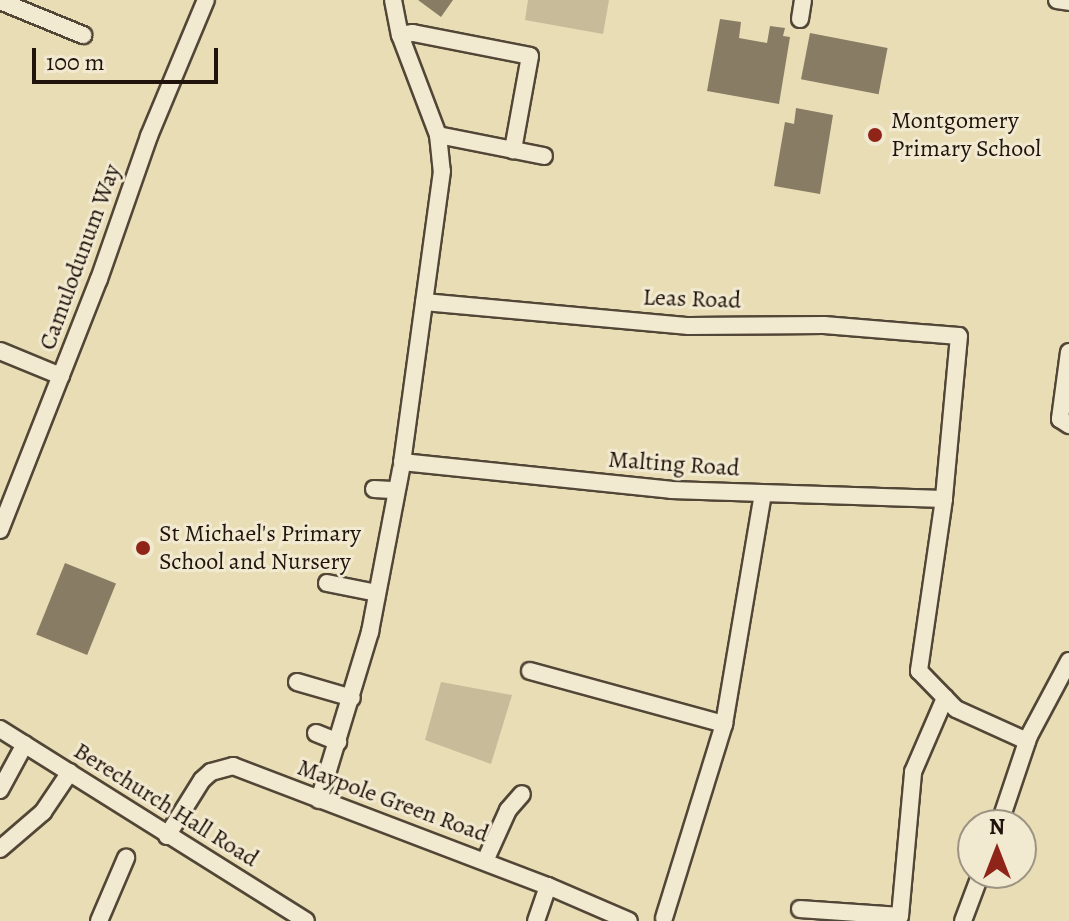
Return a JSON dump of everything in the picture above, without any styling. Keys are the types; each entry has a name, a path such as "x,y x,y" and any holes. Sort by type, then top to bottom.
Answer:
{"street":[{"name":"Camulodunum Way","path":"0,530 61,376 149,136 206,0"},
{"path":"319,800 352,698 377,593 401,466 442,171 438,135 400,35 393,0"},
{"path":"800,19 803,0"},
{"path":"1057,0 1069,2"},
{"path":"0,1 83,35"},
{"path":"400,35 413,33 530,56 513,150"},
{"path":"438,135 544,156"},
{"name":"Leas Road","path":"424,302 689,326 824,325 959,336 944,499"},
{"path":"0,351 61,376"},
{"path":"1069,352 1060,419 1069,425"},
{"name":"Malting Road","path":"401,466 671,490 944,499"},
{"path":"374,489 396,490"},
{"path":"664,918 724,724 763,494"},
{"path":"944,499 919,671 956,709 1027,741"},
{"path":"327,583 377,593"},
{"path":"1004,809 1027,741 1069,661"},
{"path":"530,671 724,724"},
{"path":"297,682 352,698"},
{"path":"800,909 900,916 913,772 945,698"},
{"name":"Berechurch Hall Road","path":"0,729 306,921"},
{"path":"316,733 338,742"},
{"path":"0,790 25,744"},
{"name":"Maypole Green Road","path":"167,836 202,780 220,768 233,766 485,861 629,921"},
{"path":"0,849 43,812 70,772"},
{"path":"485,861 508,810 522,794"},
{"path":"99,921 119,896 126,858"},
{"path":"536,921 548,886"},
{"path":"963,921 975,889"}],"shaded area":[{"path":"528,0 609,0 603,34 525,20"},
{"path":"441,682 512,695 491,764 425,740"}],"building":[{"path":"418,0 453,0 441,17"},
{"path":"720,19 741,22 739,38 767,43 770,26 785,28 783,36 790,37 779,104 707,91"},
{"path":"810,33 888,48 879,94 801,79"},
{"path":"796,108 833,115 820,194 774,186 785,122 794,124"},
{"path":"65,563 116,584 87,655 36,634"}],"place":[{"name":"Montgomery Primary School","path":"875,135"},
{"name":"St Michael's Primary School and Nursery","path":"143,548"}]}
